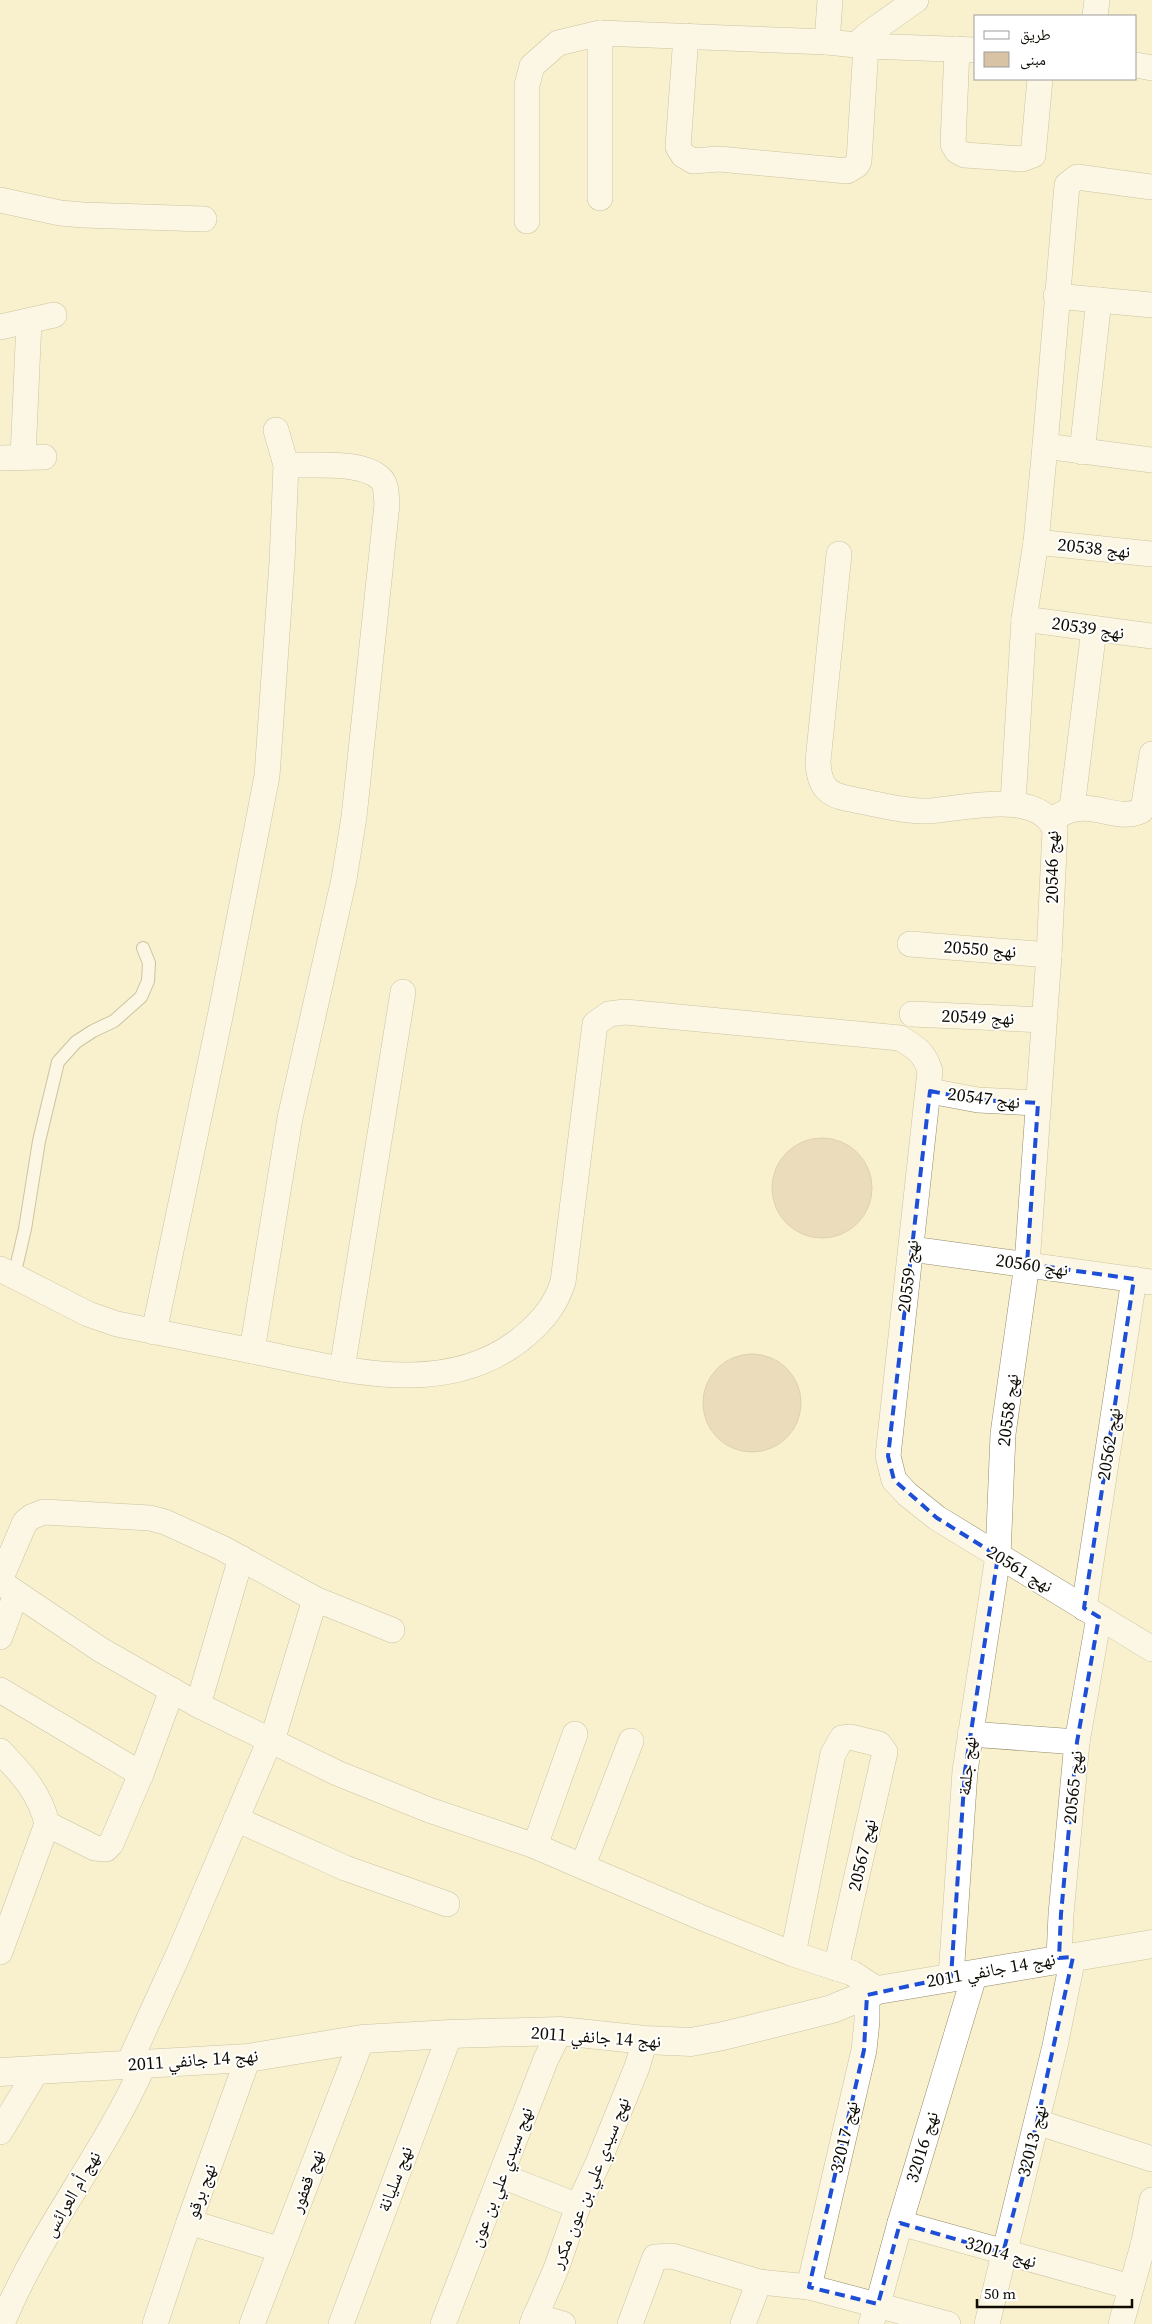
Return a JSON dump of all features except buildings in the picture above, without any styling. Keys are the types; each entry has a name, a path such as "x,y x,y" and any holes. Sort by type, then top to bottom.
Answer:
{"street":[{"path":"828,42 830,0"},
{"path":"686,36 678,147 683,155 693,161 719,159 847,171 857,166 859,161 861,46 868,34 916,0"},
{"path":"1095,15 1097,0"},
{"path":"600,33 600,198"},
{"path":"527,221 527,85 532,66 558,42 600,33 828,42 861,46 966,50 953,144 957,151 965,155 1022,159 1033,155 1040,80"},
{"path":"1137,65 1152,68"},
{"path":"1014,803 1024,619 1036,542 1067,185 1077,177 1152,187"},
{"path":"0,200 75,214 204,219"},
{"path":"1056,296 1152,305"},
{"path":"1082,452 1099,300"},
{"path":"0,327 54,315"},
{"path":"22,457 29,321"},
{"path":"154,1332 221,1012 267,776 282,562 286,465 276,430"},
{"path":"1044,446 1152,460"},
{"path":"252,1351 290,1118 344,879 354,817 387,504 386,488 381,479 360,467 286,465"},
{"name":"نهج 20538","path":"1036,542 1152,554"},
{"name":"نهج 20546","path":"839,554 818,761 819,777 824,789 838,797 908,811 928,811 1014,803 1042,813 1062,814 1055,830 1049,955 1027,1264"},
{"name":"نهج 20539","path":"1024,619 1152,636"},
{"path":"1062,814 1094,628"},
{"path":"1062,814 1078,807 1128,814 1141,811 1144,804 1152,754"},
{"name":"نهج 20550","path":"910,944 1049,955"},
{"path":"342,1369 403,992"},
{"path":"7,1273 88,1314 117,1324 360,1373 419,1376 457,1371 509,1350 539,1323 557,1300 563,1282 594,1024 609,1014 625,1012 900,1038 921,1051 928,1061 930,1081"},
{"name":"نهج 20549","path":"912,1014 1044,1020"},
{"name":"نهج 20547","path":"930,1081 978,1100 1038,1103"},
{"name":"نهج 20559","path":"894,1480 888,1456 930,1081"},
{"name":"نهج 20560","path":"912,1248 1143,1281"},
{"name":"نهج 20558","path":"998,1556 1003,1434 1027,1264"},
{"name":"نهج 20562","path":"1092,1613 1143,1281"},
{"name":"نهج 20561","path":"894,1480 907,1494 937,1518 1152,1649"},
{"path":"0,1637 5,1585 25,1522 31,1516 44,1512 157,1520 241,1558 315,1599 392,1630"},
{"name":"نهج جلمة","path":"965,1980 962,1819 970,1734 998,1556"},
{"path":"198,1705 241,1558"},
{"path":"5,1585 101,1650 198,1705 338,1773 420,1806 535,1846 692,1914 793,1954 836,1968 865,1980 872,1993"},
{"name":"نهج أم العرائس","path":"2,2324 29,2267 81,2182 136,2064 179,1953 271,1741 315,1599"},
{"name":"نهج 20565","path":"1066,1958 1061,1914 1077,1742 1092,1613"},
{"path":"0,1690 140,1774"},
{"path":"47,1824 95,1848 106,1849 111,1844 172,1690"},
{"path":"535,1846 575,1734"},
{"path":"970,1734 1077,1742"},
{"name":"نهج 20567","path":"793,1954 833,1754 842,1738 850,1737 880,1744 885,1752 836,1968"},
{"path":"582,1865 631,1740"},
{"path":"0,1751 32,1785 43,1807 47,1824 0,1952"},
{"path":"236,1819 345,1868 447,1904"},
{"name":"نهج 14 جانفي 2011","path":"0,2072 248,2058 362,2039 450,2034 560,2031 645,2040 691,2042 832,2009 872,1993 965,1980 1066,1958 1152,1944"},
{"name":"نهج 32013","path":"987,2324 1037,2122 1066,1958"},
{"name":"نهج 32016","path":"874,2314 965,1980"},
{"name":"نهج 32017","path":"810,2282 864,2050 872,1993"},
{"name":"نهج سيدي علي بن عون","path":"443,2324 546,2060 560,2031"},
{"name":"نهج سليانة","path":"341,2324 450,2034"},
{"name":"نهج قعفور","path":"252,2324 362,2039"},
{"name":"نهج سيدي علي بن عون مكرر","path":"534,2320 559,2261 578,2206 602,2154 637,2067 645,2040"},
{"name":"نهج برقو","path":"155,2324 189,2222 248,2058"},
{"path":"0,2132 37,2070"},
{"path":"1037,2122 1152,2159"},
{"path":"502,2176 578,2206"},
{"path":"1121,2324 1131,2287 1148,2243 1152,2200"},
{"path":"189,2222 280,2250"},
{"name":"نهج 32014","path":"900,2224 1003,2254 1131,2287"},
{"path":"630,2324 655,2257 672,2256 759,2282 810,2282 874,2314 948,2324"},
{"path":"743,2324 759,2282"},
{"path":"534,2320 563,2324"}],"lane":[{"path":"7,1273 25,1229 39,1141 58,1062 76,1042 93,1031 114,1022 141,997 148,981 149,963 143,948"}],"highlighted area":[{"path":"930,1091 978,1100 1038,1103 1027,1264 1134,1279 1084,1608 1099,1617 1077,1742 1061,1914 1059,1958 1073,1957 1037,2122 1003,2253 900,2223 878,2304 809,2287 864,2050 867,1995 951,1977 965,1771 998,1556 937,1518 894,1480 888,1456"}]}
